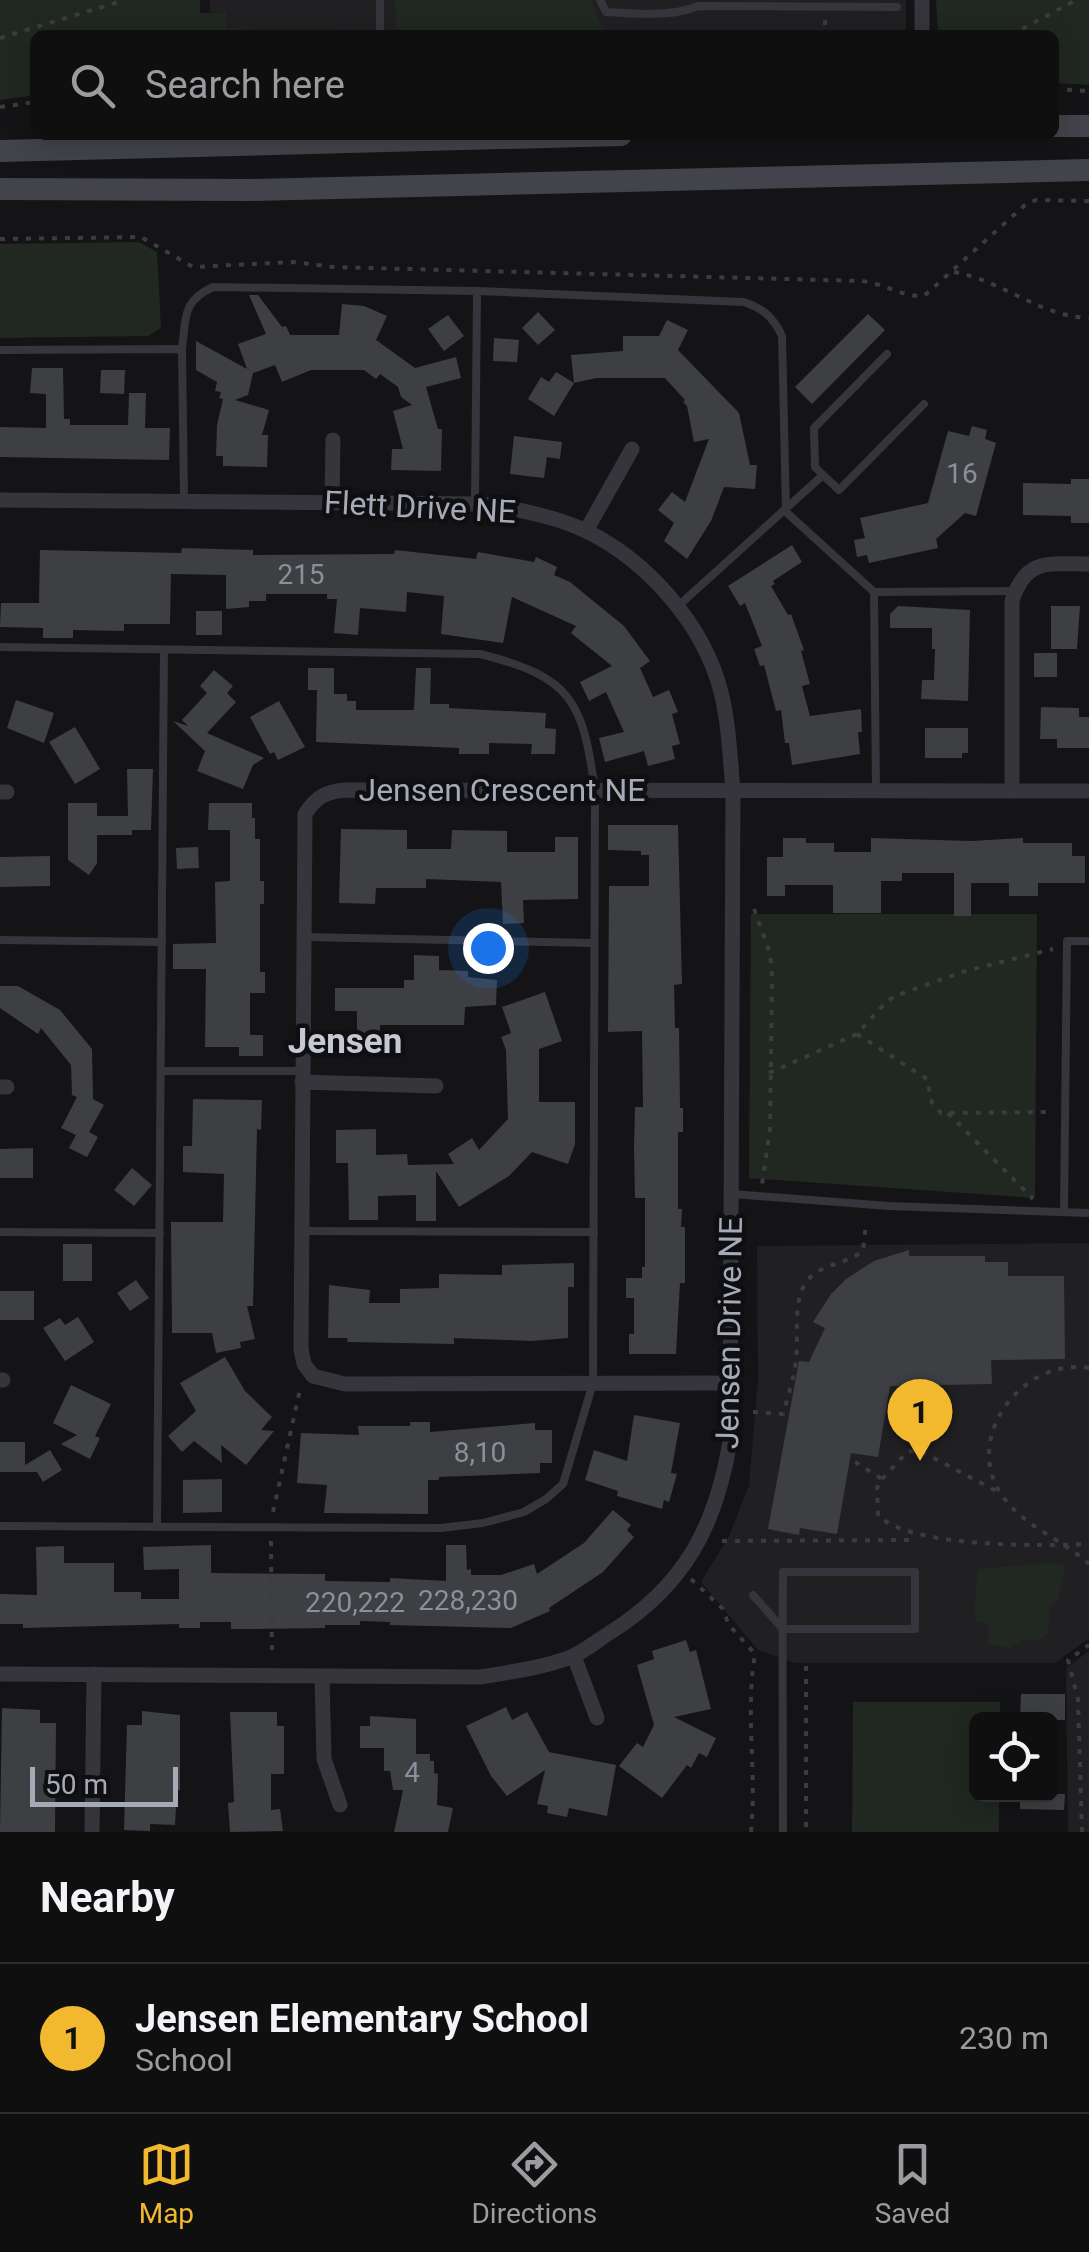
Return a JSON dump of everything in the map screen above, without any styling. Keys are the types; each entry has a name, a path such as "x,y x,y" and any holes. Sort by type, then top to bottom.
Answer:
{"main road":[{"path":"1059,126 1089,126"},
{"path":"0,151 297,140"},
{"path":"0,189 250,190 1089,170"}],"street":[{"path":"922,0 922,30"},
{"path":"332,501 334,440"},
{"path":"586,531 632,449"},
{"name":"Flett Drive NE","path":"0,500 475,504 522,510 586,531 636,564 691,626 721,690 734,791"},
{"path":"1012,791 1012,600 1018,582 1037,566 1089,564"},
{"path":"734,791 1089,792"},
{"name":"Jensen Crescent NE","path":"731,1383 345,1384 312,1376 304,1364 301,1348 302,937 305,814 314,800 327,792 734,791"},
{"name":"Jensen Drive NE","path":"0,1674 480,1677 574,1656 660,1595 704,1530 722,1487 730,1441 734,791"},
{"path":"302,1076 436,1086"},
{"path":"574,1656 597,1718"},
{"path":"92,1832 94,1674"},
{"path":"322,1677 324,1759 340,1804"}],"lane":[{"path":"380,0 380,30"},
{"path":"600,0 606,12 618,13 686,11 698,3 897,8"},
{"path":"184,500 182,349 187,310 195,295 213,288 744,302 761,308 774,320 782,336 786,512 874,592 1015,591"},
{"path":"475,504 478,292"},
{"path":"0,350 182,349"},
{"path":"887,354 814,428 815,467 839,490 924,404"},
{"path":"676,608 823,475"},
{"path":"874,592 876,791"},
{"path":"0,647 480,654 514,662 549,679 576,706 588,741 595,790 593,1383 563,1484 524,1512 483,1523 441,1528 0,1526"},
{"path":"158,1527 164,650"},
{"path":"302,937 594,943"},
{"path":"0,940 162,942"},
{"path":"1064,1212 1066,946 1067,940 1089,941"},
{"path":"161,1071 302,1076"},
{"path":"732,1194 889,1206 1089,1213"},
{"path":"302,1231 594,1232"},
{"path":"0,1232 160,1233"},
{"path":"753,1595 782,1629 915,1629 915,1572 783,1572 782,1629 783,1832"}],"path":[{"path":"0,38 124,0"},
{"path":"1019,30 1076,0"},
{"path":"1059,89 1089,91"},
{"path":"0,107 30,103"},
{"path":"0,239 141,237 193,267 294,262 860,281 876,282 914,297 932,292 1025,204 1036,200 1089,200"},
{"path":"954,272 980,276 1064,317 1089,318"},
{"path":"754,910 771,960 773,1020 770,1129 762,1195"},
{"path":"769,1074 858,1034 888,1002 919,986 1066,946"},
{"path":"858,1034 927,1080 936,1110 948,1114 1065,1112"},
{"path":"948,1114 1046,1212"},
{"path":"753,1412 783,1414 796,1363 798,1307 807,1281 862,1251 866,1222"},
{"path":"1089,1368 1053,1372 1019,1389 1003,1405 991,1441 988,1472 1030,1525 1089,1564"},
{"path":"1002,1494 922,1452 908,1452 877,1488 878,1516 892,1528 1000,1544 1089,1544"},
{"path":"855,1462 882,1479"},
{"path":"910,1532 910,1572"},
{"path":"722,1540 910,1540"},
{"path":"680,1569 722,1608 729,1625 755,1654 750,1688 754,1800 751,1832"},
{"path":"1082,1832 1078,1700 1068,1660 1089,1645"},
{"path":"806,1666 806,1832"}],"shaded area":[{"path":"0,0 200,0 200,13 226,12 226,29 366,30 30,30 30,96 0,100"},
{"path":"210,0 906,0 906,30 226,29 226,12 210,12"},
{"path":"395,0 592,0 605,30 396,30"},
{"path":"936,0 1089,0 1089,85 1059,83 1059,30 938,30"},
{"path":"139,242 157,252 161,328 148,336 0,338 0,244"},
{"path":"751,914 1037,914 1035,1198 749,1178"},
{"path":"1089,1243 1089,1638 1055,1663 795,1663 758,1650 701,1582 730,1534 749,1485 758,1379 757,1246"},
{"path":"1062,1564 1065,1568 1058,1599 1050,1607 1048,1634 1009,1648 988,1644 988,1623 974,1618 978,1569"},
{"path":"1089,1651 1089,1832 1068,1832 1066,1668"},
{"path":"853,1702 1000,1702 1000,1712 969,1712 969,1802 999,1802 999,1832 852,1832"}],"building":[{"path":"249,295 258,295 290,335 339,335 342,304 364,306 387,316 376,340 415,368 456,357 461,378 426,387 438,429 442,429 441,471 391,470 392,449 403,449 393,411 412,405 401,397 398,387 380,374 376,379 364,370 311,370 282,382 275,365 253,373 248,395 235,400 269,410 262,435 268,435 267,467 223,466 223,456 216,456 223,399 219,398 221,392 215,391 217,382 196,370 196,341 247,369 238,344 266,334"},
{"path":"538,312 555,330 538,345 522,328"},
{"path":"868,314 885,330 812,404 795,387"},
{"path":"448,315 464,336 444,351 428,329"},
{"path":"667,320 688,330 678,350 739,413 750,465 757,465 755,489 724,487 711,521 687,559 664,541 674,523 658,510 672,492 685,502 709,439 694,442 685,400 665,378 596,378 574,383 571,355 623,351 623,336 659,336"},
{"path":"494,338 519,340 517,362 493,361"},
{"path":"32,368 63,368 64,419 70,419 70,425 128,425 129,393 146,393 145,428 170,428 169,460 0,457 0,427 46,428 46,394 30,393"},
{"path":"101,370 125,370 124,394 100,393"},
{"path":"556,372 574,383 554,416 528,399 541,377 549,382"},
{"path":"972,426 987,430 985,439 996,443 976,516 965,513 936,539 938,548 869,563 867,555 857,557 854,540 865,538 860,518 928,503 948,431 969,436"},
{"path":"514,436 562,442 560,459 547,457 544,478 510,474"},
{"path":"1071,479 1089,479 1089,523 1071,523 1071,516 1023,515 1023,483 1071,484"},
{"path":"792,545 802,562 771,586 788,615 791,614 804,650 801,651 810,684 802,686 810,716 861,709 862,732 858,732 860,754 792,765 781,710 776,711 764,665 760,666 754,649 762,646 745,603 740,606 728,586"},
{"path":"182,548 253,550 253,555 394,554 395,550 476,559 478,552 534,562 536,557 557,567 554,575 570,582 624,626 650,661 640,668 653,697 669,690 678,712 672,714 680,744 672,746 675,759 648,766 644,751 605,762 599,738 624,732 606,692 589,701 580,682 612,666 571,633 576,626 512,597 503,643 441,634 444,596 407,592 406,612 360,608 358,635 334,633 337,599 327,599 327,594 266,594 266,601 249,601 249,607 226,609 226,575 171,574 170,624 124,624 124,631 73,630 73,638 43,638 43,628 0,627 1,603 39,603 40,550 181,553"},
{"path":"898,606 970,610 968,701 921,699 922,680 934,680 932,628 890,628 890,614"},
{"path":"1051,606 1080,606 1077,649 1051,649"},
{"path":"196,611 222,611 222,635 196,635"},
{"path":"1034,653 1057,653 1057,677 1034,677"},
{"path":"308,668 334,668 334,694 347,694 347,701 356,701 356,710 414,710 416,668 431,668 430,704 546,713 545,728 556,729 555,754 531,754 532,744 489,743 489,754 459,754 459,748 316,742 317,690 308,690"},
{"path":"214,670 233,686 227,693 236,702 207,733 264,758 253,765 243,789 197,771 205,751 173,721 188,726 182,720 207,693 200,686"},
{"path":"16,700 54,713 44,743 7,728"},
{"path":"279,701 305,747 278,760 274,752 270,754 250,717"},
{"path":"1041,707 1079,708 1079,717 1089,717 1089,748 1057,748 1057,739 1040,739"},
{"path":"75,727 100,769 75,784 49,742"},
{"path":"925,728 968,728 968,753 962,753 962,758 925,758"},
{"path":"127,769 153,769 151,830 132,830 132,835 97,835 97,863 89,875 68,860 68,803 97,803 97,816 128,816"},
{"path":"209,803 252,803 255,839 260,839 264,904 260,904 260,972 265,972 265,993 250,993 250,1035 263,1035 263,1056 239,1056 239,1047 205,1047 206,969 173,969 173,944 216,943 215,882 230,881 230,830 208,830"},
{"path":"608,825 678,825 682,984 674,985 683,1108 683,1132 678,1132 678,1209 682,1209 681,1227 685,1227 685,1283 680,1283 676,1354 629,1354 629,1334 634,1334 634,1298 626,1298 626,1278 642,1278 645,1267 645,1198 635,1198 634,1148 635,1107 643,1107 642,1031 608,1032 609,886 649,886 649,855 641,855 641,851 608,850"},
{"path":"341,829 407,830 407,849 451,849 452,830 507,831 507,852 555,852 555,837 578,837 578,899 523,900 524,923 503,924 501,882 426,879 426,888 376,888 375,904 339,903"},
{"path":"783,838 834,843 834,852 871,852 871,838 1023,838 1023,843 1072,843 1072,856 1085,856 1085,883 1038,883 1038,896 1009,896 1009,883 971,883 971,916 954,916 954,873 902,873 902,881 881,881 881,913 833,913 833,885 785,885 785,896 767,896 767,857 783,857"},
{"path":"198,847 199,868 177,869 176,848"},
{"path":"50,856 50,886 0,887 0,857"},
{"path":"414,955 439,956 439,970 468,971 468,977 497,980 496,1005 465,1007 464,1025 380,1025 380,1039 357,1039 357,1011 335,1011 335,988 404,988 404,980 414,980"},
{"path":"0,986 18,986 60,1010 92,1049 93,1099 104,1105 89,1132 98,1137 87,1157 69,1148 76,1135 61,1128 77,1097 72,1095 71,1065 41,1028 38,1034 0,1008"},
{"path":"545,992 562,1041 539,1049 539,1102 575,1102 575,1144 568,1164 532,1152 509,1176 459,1207 436,1171 436,1221 416,1221 416,1195 378,1196 378,1220 349,1220 348,1163 336,1163 336,1130 376,1129 376,1155 407,1154 408,1165 454,1164 448,1154 472,1138 479,1150 508,1119 506,1050 501,1037 511,1033 502,1007"},
{"path":"193,1099 262,1100 261,1130 257,1129 253,1306 247,1306 255,1339 240,1342 241,1348 216,1353 212,1333 172,1333 171,1222 223,1222 224,1174 183,1172 183,1146 192,1146"},
{"path":"33,1148 33,1178 0,1178 0,1149"},
{"path":"132,1168 152,1185 134,1206 114,1190"},
{"path":"63,1244 92,1244 92,1281 63,1281"},
{"path":"909,1250 909,1256 985,1256 985,1262 1008,1262 1008,1276 1064,1276 1065,1359 991,1360 992,1384 890,1386 878,1457 851,1453 837,1534 800,1528 799,1535 768,1529 799,1361 809,1362 825,1328 813,1322 846,1279 874,1261"},
{"path":"574,1263 574,1287 568,1287 568,1338 454,1338 454,1344 347,1342 348,1338 328,1338 329,1285 370,1290 369,1303 400,1303 400,1289 439,1288 439,1274 502,1275 502,1265"},
{"path":"136,1280 149,1298 130,1311 117,1293"},
{"path":"0,1291 34,1291 34,1320 0,1320"},
{"path":"78,1317 94,1342 65,1361 43,1328 60,1318 65,1325"},
{"path":"225,1357 245,1391 272,1417 261,1430 274,1431 246,1465 221,1445 222,1463 194,1441 182,1452 168,1436 196,1411 180,1383"},
{"path":"71,1385 111,1404 95,1436 100,1438 90,1459 61,1444 77,1435 53,1423"},
{"path":"634,1415 680,1423 671,1473 677,1474 669,1502 664,1500 662,1509 617,1496 618,1491 585,1480 594,1450 627,1461"},
{"path":"410,1422 430,1422 430,1432 535,1423 535,1430 552,1430 552,1463 540,1463 540,1473 428,1480 428,1514 324,1513 327,1485 297,1483 301,1433 359,1435 358,1426 410,1426"},
{"path":"0,1442 25,1442 25,1465 50,1450 62,1470 43,1482 37,1472 0,1472"},
{"path":"222,1479 222,1512 183,1513 183,1480"},
{"path":"613,1510 631,1525 627,1530 634,1537 603,1572 549,1608 550,1611 511,1628 360,1621 360,1625 325,1628 254,1629 231,1629 231,1622 200,1622 200,1628 179,1628 179,1624 23,1628 23,1624 0,1624 0,1594 37,1595 36,1547 64,1546 64,1563 114,1563 114,1592 141,1592 141,1599 179,1599 179,1569 144,1570 143,1547 211,1545 211,1573 325,1574 325,1581 390,1582 390,1578 446,1581 446,1545 466,1545 467,1570 471,1569 471,1575 501,1575 534,1564 537,1574 584,1543"},
{"path":"686,1640 690,1652 696,1650 711,1709 674,1717 716,1738 707,1757 699,1753 691,1768 687,1765 662,1798 619,1766 637,1743 643,1747 654,1725 637,1665 654,1659 652,1651"},
{"path":"1021,1694 1065,1694 1065,1720 1059,1720 1059,1712 1020,1712"},
{"path":"506,1707 512,1720 527,1712 549,1752 616,1765 607,1816 569,1808 567,1817 547,1813 548,1806 537,1804 545,1770 507,1796 491,1776 466,1726"},
{"path":"2,1708 40,1710 40,1723 56,1723 55,1832 0,1832"},
{"path":"142,1711 180,1715 180,1790 175,1825 150,1824 150,1831 124,1830 127,1725 142,1725"},
{"path":"230,1712 277,1712 277,1726 284,1726 284,1774 271,1774 271,1810 280,1809 283,1831 230,1832 228,1803 234,1802"},
{"path":"370,1716 416,1719 416,1754 430,1754 434,1773 438,1774 437,1805 453,1808 448,1832 394,1832 403,1790 393,1790 390,1771 384,1771 384,1748 360,1748 360,1726 370,1726"},
{"path":"1059,1794 1065,1794 1064,1810 1020,1809 1020,1802 1059,1802"}],"place":[{"name":"Jensen Elementary School","path":"920,1461"}],"district":[{"name":"Jensen","path":"345,1041"}]}
